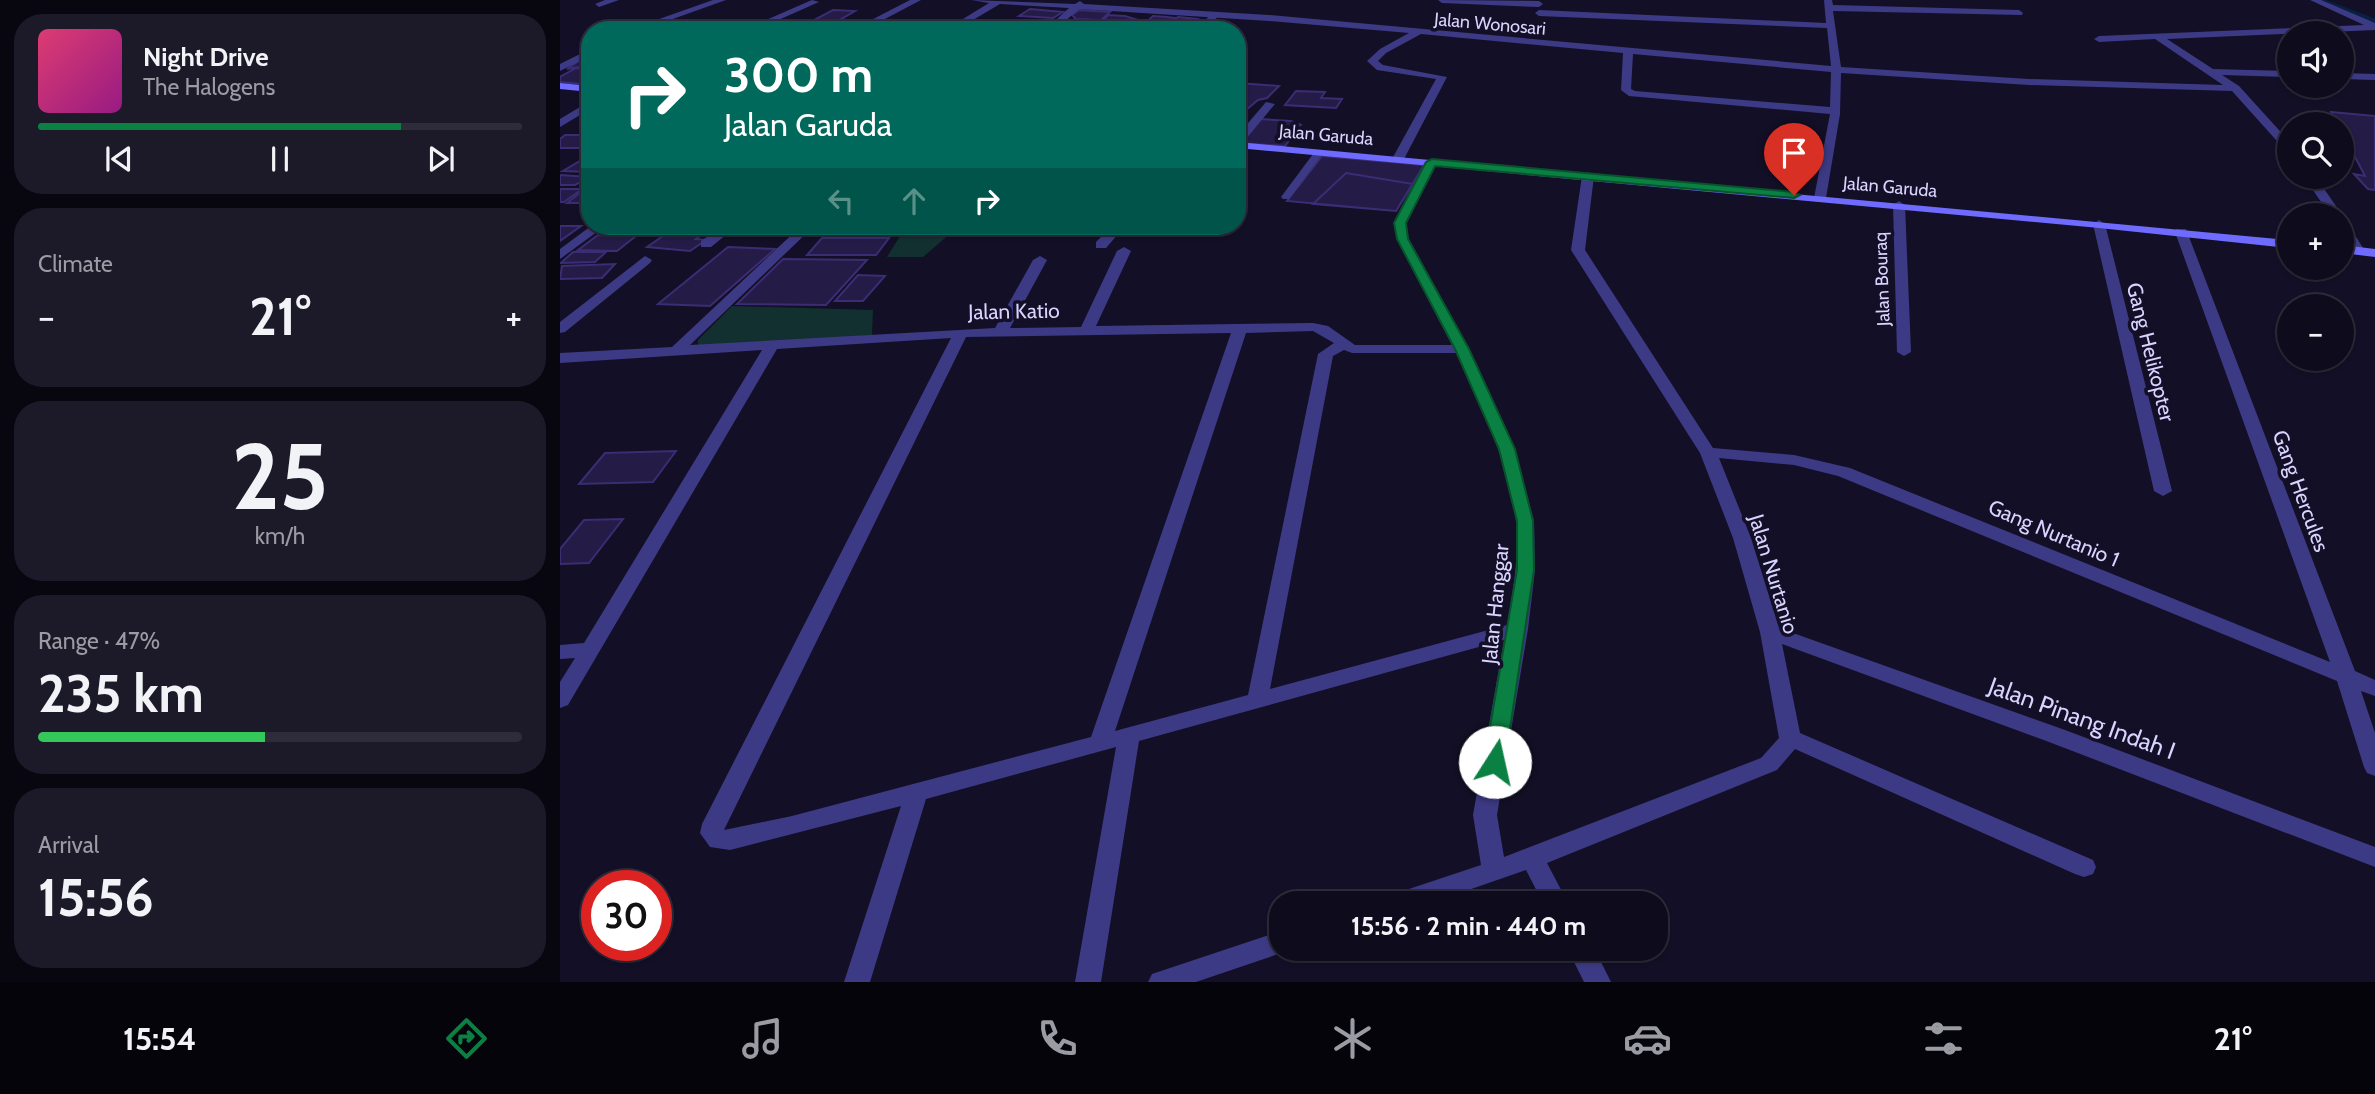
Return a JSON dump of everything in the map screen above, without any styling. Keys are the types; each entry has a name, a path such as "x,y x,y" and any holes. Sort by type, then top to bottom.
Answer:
{"street":[{"path":"599,5 615,0"},
{"path":"659,21 722,0"},
{"path":"874,21 917,0"},
{"name":"Jalan Wonosari","path":"975,0 1217,15 1417,33 1541,20 1628,51 1987,80 2235,88"},
{"path":"1059,21 1085,0"},
{"path":"1442,0 1541,20 1652,16 1831,26"},
{"path":"2314,0 2375,26"},
{"path":"769,21 815,2"},
{"path":"965,21 996,3"},
{"path":"1820,198 1824,162 1835,111 1836,69 1828,4 2019,13"},
{"path":"2099,39 2375,26"},
{"path":"1398,159 1443,77 1380,68 1372,61 1383,51 1417,33"},
{"path":"2156,36 2215,72 2235,88 2277,135"},
{"path":"1628,51 1626,90 1633,94 1835,111"},
{"path":"560,68 581,57"},
{"path":"2215,72 2277,74"},
{"path":"2354,76 2375,77"},
{"path":"560,86 581,88"},
{"path":"1246,133 1270,104"},
{"path":"560,124 581,110"},
{"name":"Jalan Garuda","path":"1246,145 2277,243"},
{"name":"Jalan Hanggar","path":"1432,162 1400,223 1402,239 1462,349 1507,449 1525,521 1526,570 1486,815 1494,872"},
{"name":"Jalan Nurtanio","path":"1588,176 1578,250 1708,453 1742,538 1770,632 1790,738"},
{"name":"Jalan Bouraq","path":"1899,205 1904,352"},
{"name":"Gang Helikopter","path":"2099,224 2163,491"},
{"name":"Gang Hercules","path":"2181,232 2346,676 2375,767"},
{"path":"560,255 587,235"},
{"path":"706,244 718,235"},
{"path":"676,351 798,235"},
{"path":"1101,245 1110,235"},
{"path":"2354,244 2358,251"},
{"path":"2354,250 2375,253"},
{"path":"1087,330 1124,251"},
{"path":"560,329 645,260"},
{"path":"1000,332 1040,260"},
{"name":"Jalan Katio","path":"563,361 961,333 1087,330 1313,327 1330,333 1342,345 1363,350 1462,349"},
{"path":"1100,743 1240,328"},
{"path":"961,333 726,799 712,833 718,840 730,840 916,794 1518,629"},
{"path":"560,700 772,345"},
{"path":"1257,701 1326,354 1342,345"},
{"name":"Gang Nurtanio 1","path":"1708,453 1785,457 1814,462 1844,472 2375,688"},
{"name":"Jalan Pinang Indah I","path":"1770,632 2057,736 2375,857"},
{"path":"560,652 590,650"},
{"path":"1088,982 1129,735"},
{"path":"1436,891 1532,858 1769,764 1782,752 1790,738 2084,867"},
{"path":"857,982 916,794"},
{"path":"1532,858 1550,891"},
{"path":"1161,982 1269,946"},
{"path":"1587,961 1598,982"}],"lane":[{"path":"1209,21 1217,15"},
{"path":"1286,197 1319,152"}],"green space":[{"path":"856,235 949,235 923,257 887,257 900,236"},
{"path":"732,306 873,310 872,335 705,347 698,345 698,340"}],"building":[{"path":"1030,9 1063,12 1053,18 1019,16"},
{"path":"833,10 855,11 838,21 814,20"},
{"path":"1079,10 1110,12 1101,20 1076,19 1072,15"},
{"path":"1108,15 1141,21 1103,21"},
{"path":"1153,16 1174,18 1171,21 1148,21"},
{"path":"1178,17 1197,19 1194,21 1173,21"},
{"path":"1075,19 1103,21 1072,21"},
{"path":"581,59 581,67 567,69"},
{"path":"576,68 581,68 581,84 560,82 560,77"},
{"path":"1246,84 1279,86 1267,98 1258,100 1246,110"},
{"path":"1296,91 1325,92 1321,98 1342,99 1336,108 1285,105"},
{"path":"2354,114 2375,116 2375,190 2368,189 2354,174 2365,176 2354,155"},
{"path":"1260,119 1291,121 1301,125 1285,146 1246,143 1246,136"},
{"path":"565,135 581,135 581,148 560,148 560,139"},
{"path":"1322,156 1424,165 1396,211 1287,201"},
{"path":"581,160 581,172 563,171"},
{"path":"1346,173 1413,184 1396,211 1313,204"},
{"path":"560,175 581,176 581,182 575,185 560,185"},
{"path":"560,189 581,189 564,202 560,202"},
{"path":"581,192 581,203 567,203"},
{"path":"560,226 581,226 560,241"},
{"path":"598,235 636,236 617,251 578,250"},
{"path":"664,235 702,235 696,239 706,240 690,251 647,247"},
{"path":"822,238 889,238 876,255 807,255"},
{"path":"728,247 775,249 710,306 658,304"},
{"path":"573,252 606,252 595,262 561,263"},
{"path":"783,259 867,260 826,305 737,304"},
{"path":"615,264 602,278 560,279 562,266"},
{"path":"858,275 885,276 863,301 835,301"},
{"path":"676,451 653,482 579,484 605,453"},
{"path":"623,519 589,563 560,564 560,549 584,520"}],"waterway":[{"path":"2320,0 2375,21"}],"route":[{"path":"1495,762 1526,570 1525,521 1507,449 1462,349 1402,239 1400,223 1432,162 1794,195"}]}
